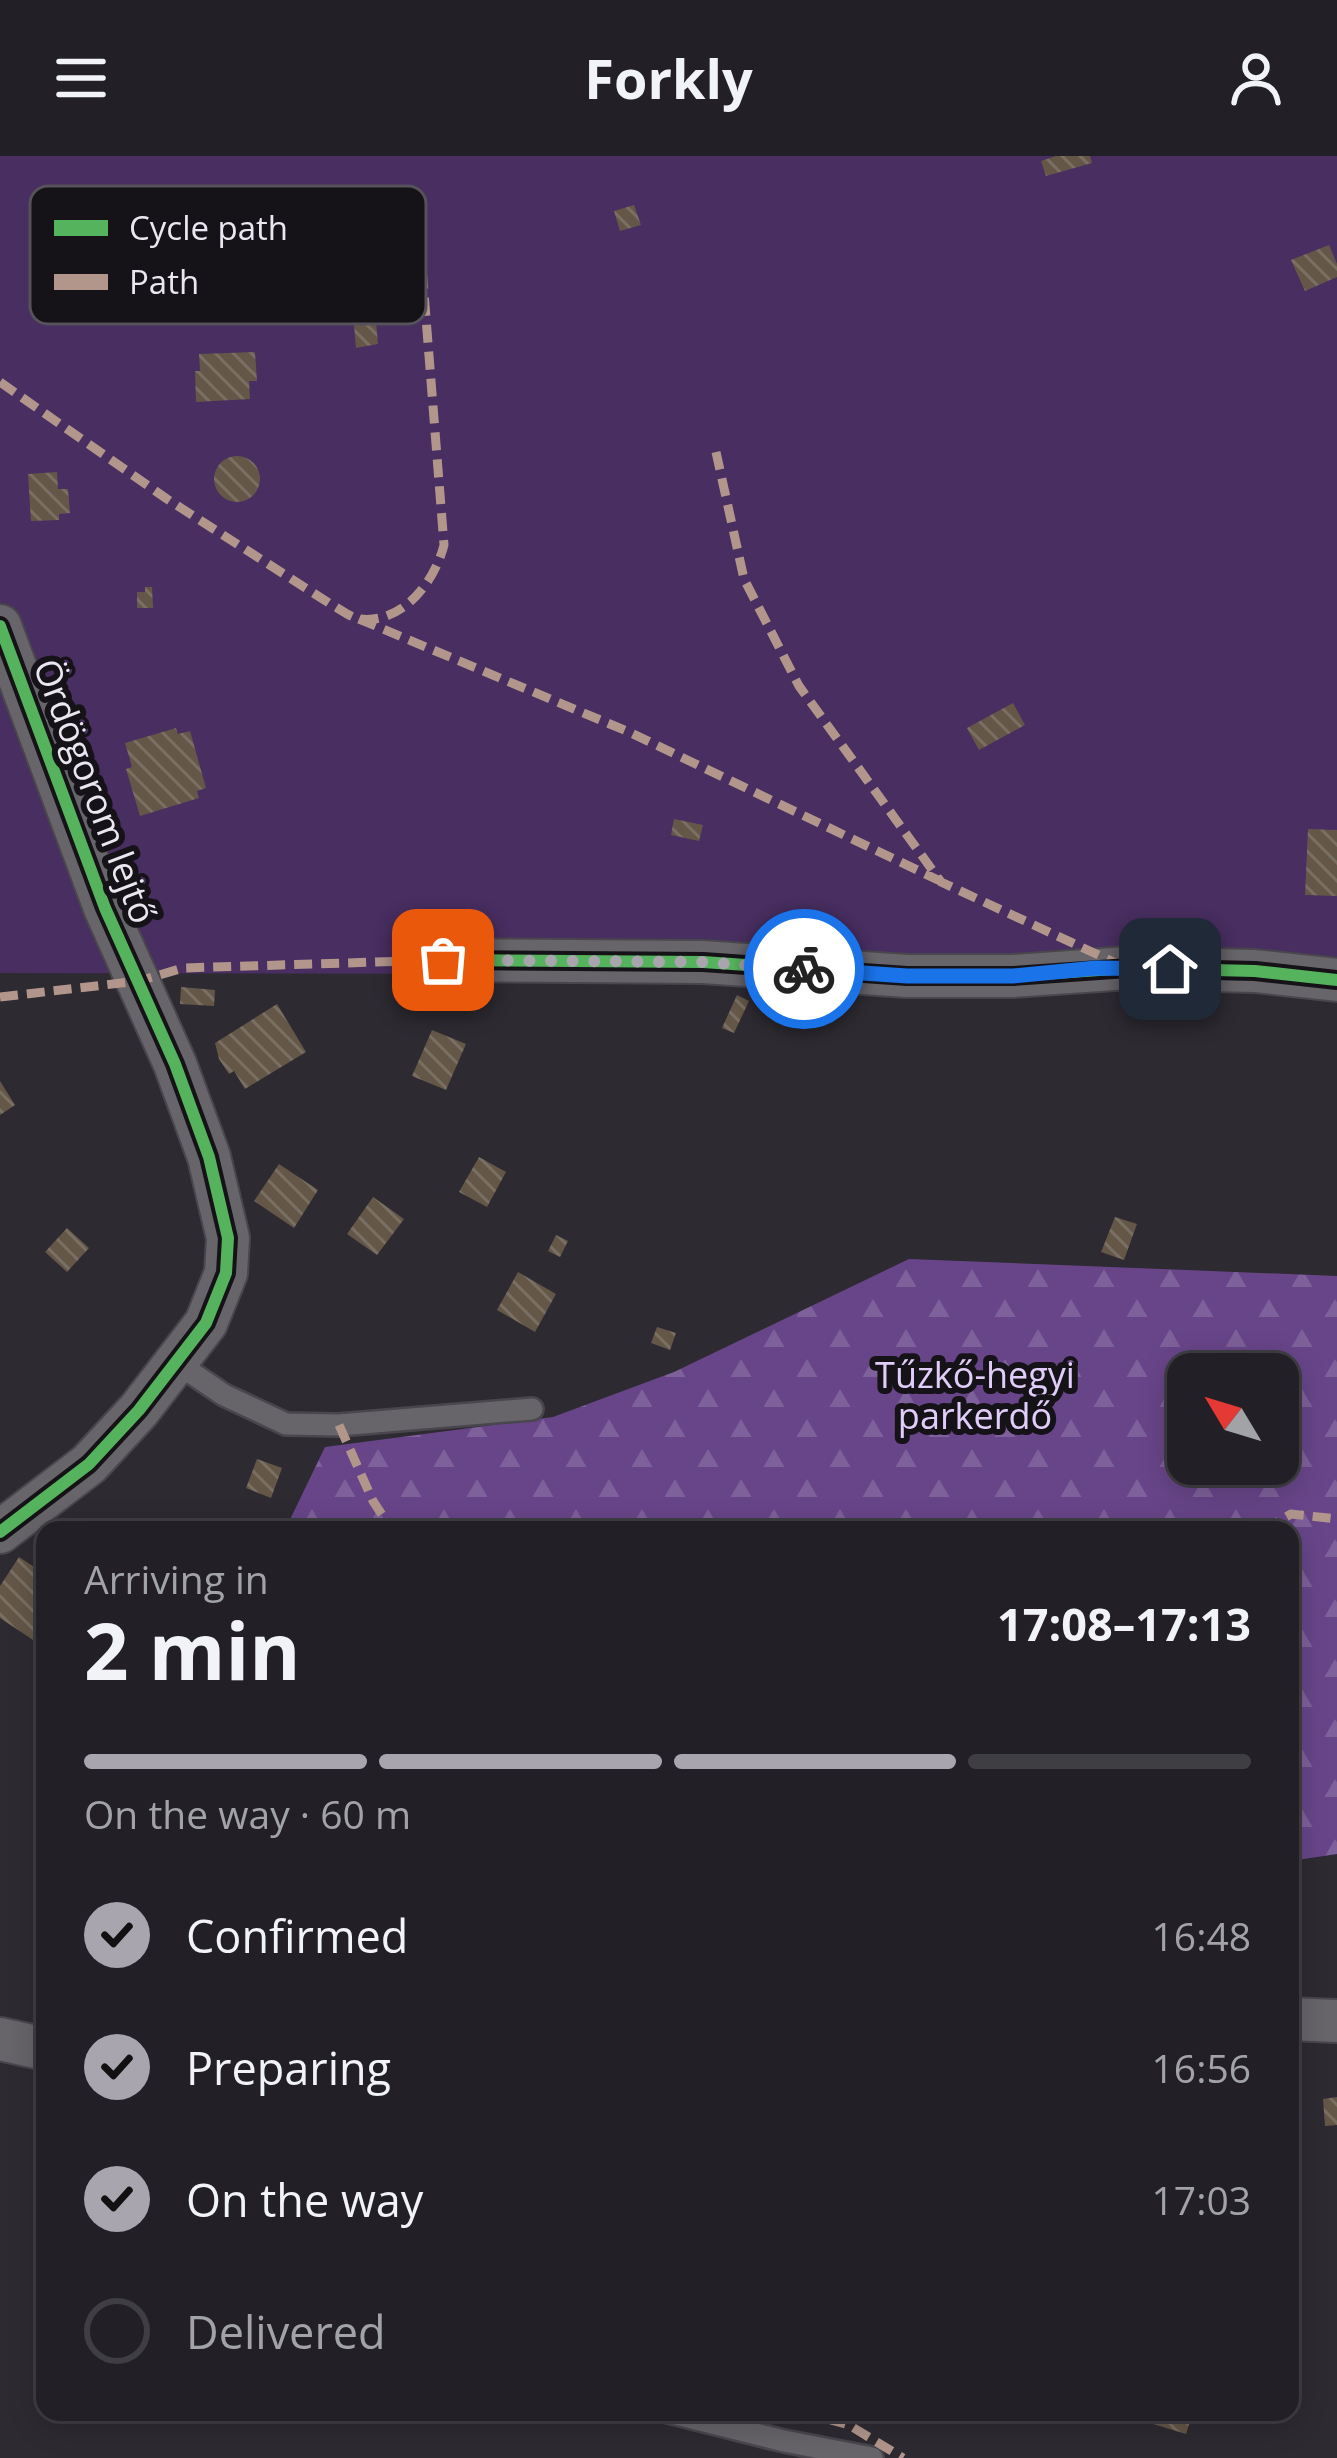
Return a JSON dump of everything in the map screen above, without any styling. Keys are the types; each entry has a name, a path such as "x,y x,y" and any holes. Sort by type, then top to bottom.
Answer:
{"street":[{"name":"Ördögorom lejtő","path":"0,626 12,688 175,1064 209,1157 228,1238 219,1298 206,1323 139,1410 89,1463 0,1532"},
{"path":"443,960 703,962 907,976 1013,976 1096,968 1213,970 1337,980"},
{"path":"1299,2019 1337,2021"},
{"path":"0,2039 36,2047"}],"lane":[{"path":"174,1361 224,1395 286,1424 339,1425 532,1409"},
{"path":"704,2421 872,2458"}],"shaded area":[{"path":"0,156 1337,156 1337,984 0,973"}],"green space":[{"name":"Tűzkő-hegyi parkerdő","path":"909,1259 1337,1276 1337,1854 1299,1860 1299,1521 289,1521 325,1447 553,1417 674,1372"}],"building":[{"path":"1090,156 1092,163 1046,176 1041,161"},
{"path":"634,205 641,225 620,231 614,211"},
{"path":"1329,245 1337,277 1305,291 1291,260"},
{"path":"354,324 376,324 378,344 356,348"},
{"path":"255,352 257,381 249,381 250,399 196,402 199,354"},
{"path":"237,456 253,463 260,479 253,495 237,502 221,495 214,479 221,463"},
{"path":"57,472 58,489 68,489 70,513 59,514 59,520 31,521 28,474"},
{"path":"145,587 152,587 153,608 137,608 137,592 145,592"},
{"path":"1013,703 1025,725 979,750 967,728"},
{"path":"176,728 178,734 190,731 206,788 197,791 199,798 140,816 126,769 132,767 125,743"},
{"path":"674,819 703,825 699,841 671,835"},
{"path":"1308,829 1337,830 1337,896 1305,895"},
{"path":"181,987 215,990 214,1006 180,1004"},
{"path":"737,995 749,1001 734,1033 722,1028"},
{"path":"277,1004 306,1052 245,1089 219,1059 215,1043"},
{"path":"432,1030 466,1044 446,1090 412,1076"},
{"path":"0,1081 15,1105 0,1115"},
{"path":"479,1157 506,1172 487,1207 459,1192"},
{"path":"279,1164 318,1190 294,1228 254,1201"},
{"path":"373,1197 404,1219 377,1255 347,1234"},
{"path":"1115,1217 1137,1224 1124,1260 1101,1252"},
{"path":"67,1228 89,1248 67,1272 45,1252"},
{"path":"556,1235 568,1241 560,1257 548,1251"},
{"path":"518,1272 556,1294 535,1332 497,1310"},
{"path":"657,1327 676,1333 670,1350 651,1343"},
{"path":"257,1459 282,1468 271,1498 246,1488"},
{"path":"19,1557 36,1568 36,1642 0,1618 0,1586"},
{"path":"1337,2097 1337,2125 1325,2126 1323,2099"},
{"path":"1151,2421 1190,2421 1186,2434"}],"marked path":[{"path":"0,382 167,499 332,605 360,619 376,619 415,597 444,545 426,318"},
{"path":"716,452 744,579 799,686 941,882 1120,965"},
{"path":"359,619 629,732 938,880"},
{"path":"0,997 139,981 183,968 443,960"},
{"path":"339,1425 386,1521"},
{"path":"1279,1521 1291,1514 1337,1519"},
{"path":"835,2421 903,2458"}],"cycle path":[{"path":"0,626 105,908 175,1064 209,1157 228,1238 226,1273 206,1323 139,1410 89,1464 0,1532"},
{"path":"443,960 703,962 907,976 1013,976 1128,968 1255,971 1337,980"}],"way so far":[{"path":"443,960 703,962 804,969"}],"route":[{"path":"804,969 907,976 1170,969"}]}
